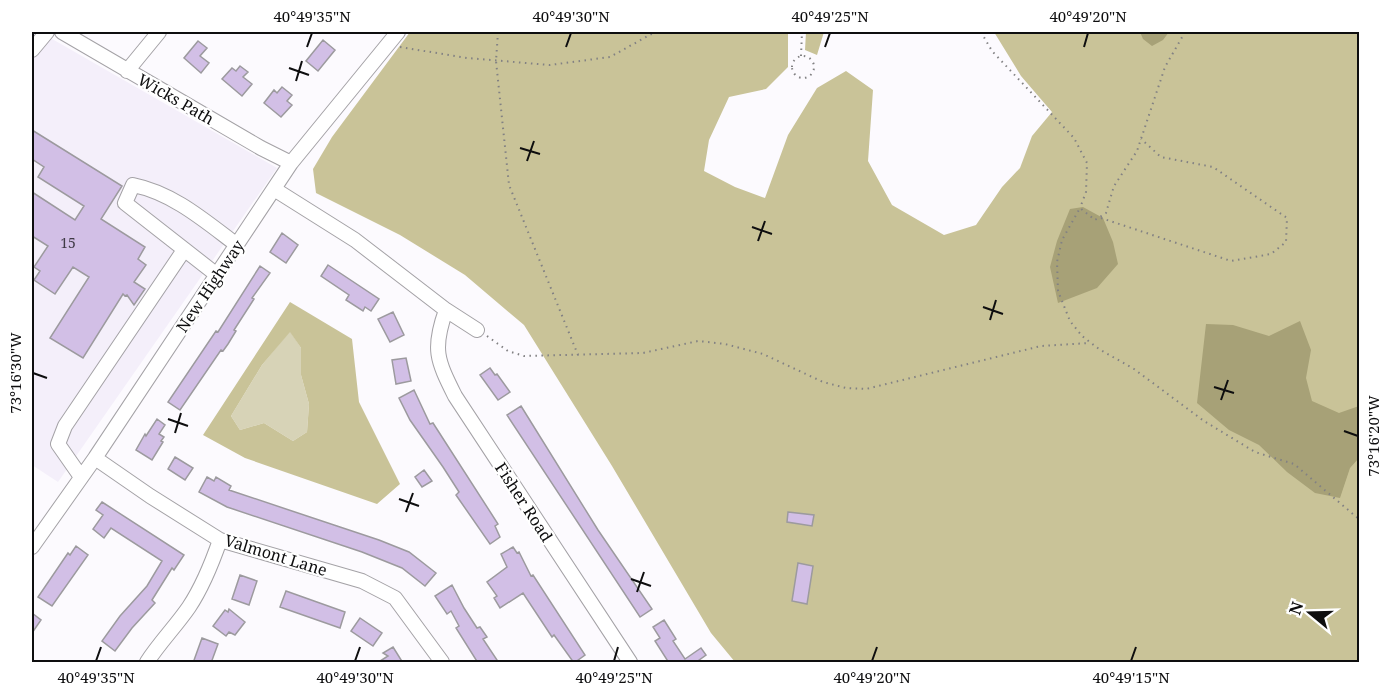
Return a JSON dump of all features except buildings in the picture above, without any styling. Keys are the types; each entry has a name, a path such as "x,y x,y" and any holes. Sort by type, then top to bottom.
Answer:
{"street":[{"path":"32,50 47,32"},
{"name":"Wicks Path","path":"62,32 261,148 291,163"},
{"path":"127,71 159,32"},
{"name":"New Highway","path":"32,547 95,458 291,163 398,32"},
{"path":"217,275 125,203 133,185 152,188 187,208 237,245"},
{"path":"274,189 355,240 446,310 477,330"},
{"path":"81,477 58,444 65,426 184,250"},
{"name":"Fisher Road","path":"446,310 438,334 439,364 455,396 630,663"},
{"name":"Valmont Lane","path":"95,458 220,540 362,581 395,598 442,663"},
{"path":"147,663 159,644 189,608 209,571 220,540"}],"path":[{"path":"498,32 496,61 510,184 578,355"},
{"path":"387,45 467,58 550,65 610,57 655,32"},
{"path":"801,56 802,32"},
{"path":"981,32 992,51 1074,138 1087,163 1086,192 1062,240 1057,262 1058,291 1070,321 1091,343 1134,369 1204,421 1255,452 1294,464 1359,520"},
{"path":"1080,208 1095,220 1106,213 1114,186 1137,151 1165,67 1185,32"},
{"path":"801,56 808,57 814,66 812,74 806,78 798,78 792,70 794,59 801,56"},
{"path":"1100,217 1230,261 1271,254 1286,242 1287,218 1213,167 1161,157 1141,139"},
{"path":"477,330 508,351 524,356 643,353 698,340 763,354 823,382 846,388 866,389 1041,346 1091,343"}],"shaded area":[{"path":"32,32 40,32 277,168 58,482 32,465"},
{"path":"410,32 788,32 788,67 766,89 729,97 709,140 704,171 735,187 765,198 788,135 817,88 846,71 873,90 868,161 892,205 944,235 976,225 1002,187 1020,168 1032,136 1052,112 1021,76 994,32 1359,32 1359,662 735,662 711,633 612,466 524,325 465,275 400,235 316,193 313,169 332,137"},
{"path":"806,32 824,32 817,55 805,50"},
{"path":"1140,32 1169,32 1163,40 1152,46 1143,39"},
{"path":"1083,207 1103,218 1113,242 1118,264 1097,288 1058,303 1050,267 1057,241 1070,209"},
{"path":"290,302 352,339 359,402 400,484 377,504 245,458 203,435","holes":["290,332 301,348 301,375 309,404 307,432 293,441 264,423 240,430 231,416 262,365"]},
{"path":"1300,321 1311,350 1306,378 1312,401 1339,413 1359,406 1359,458 1350,468 1340,498 1315,493 1287,472 1259,445 1229,430 1197,403 1206,324 1233,325 1269,336"},
{"path":"290,331 301,348 301,375 309,404 307,432 293,441 264,423 240,430 231,416 262,365"}]}
